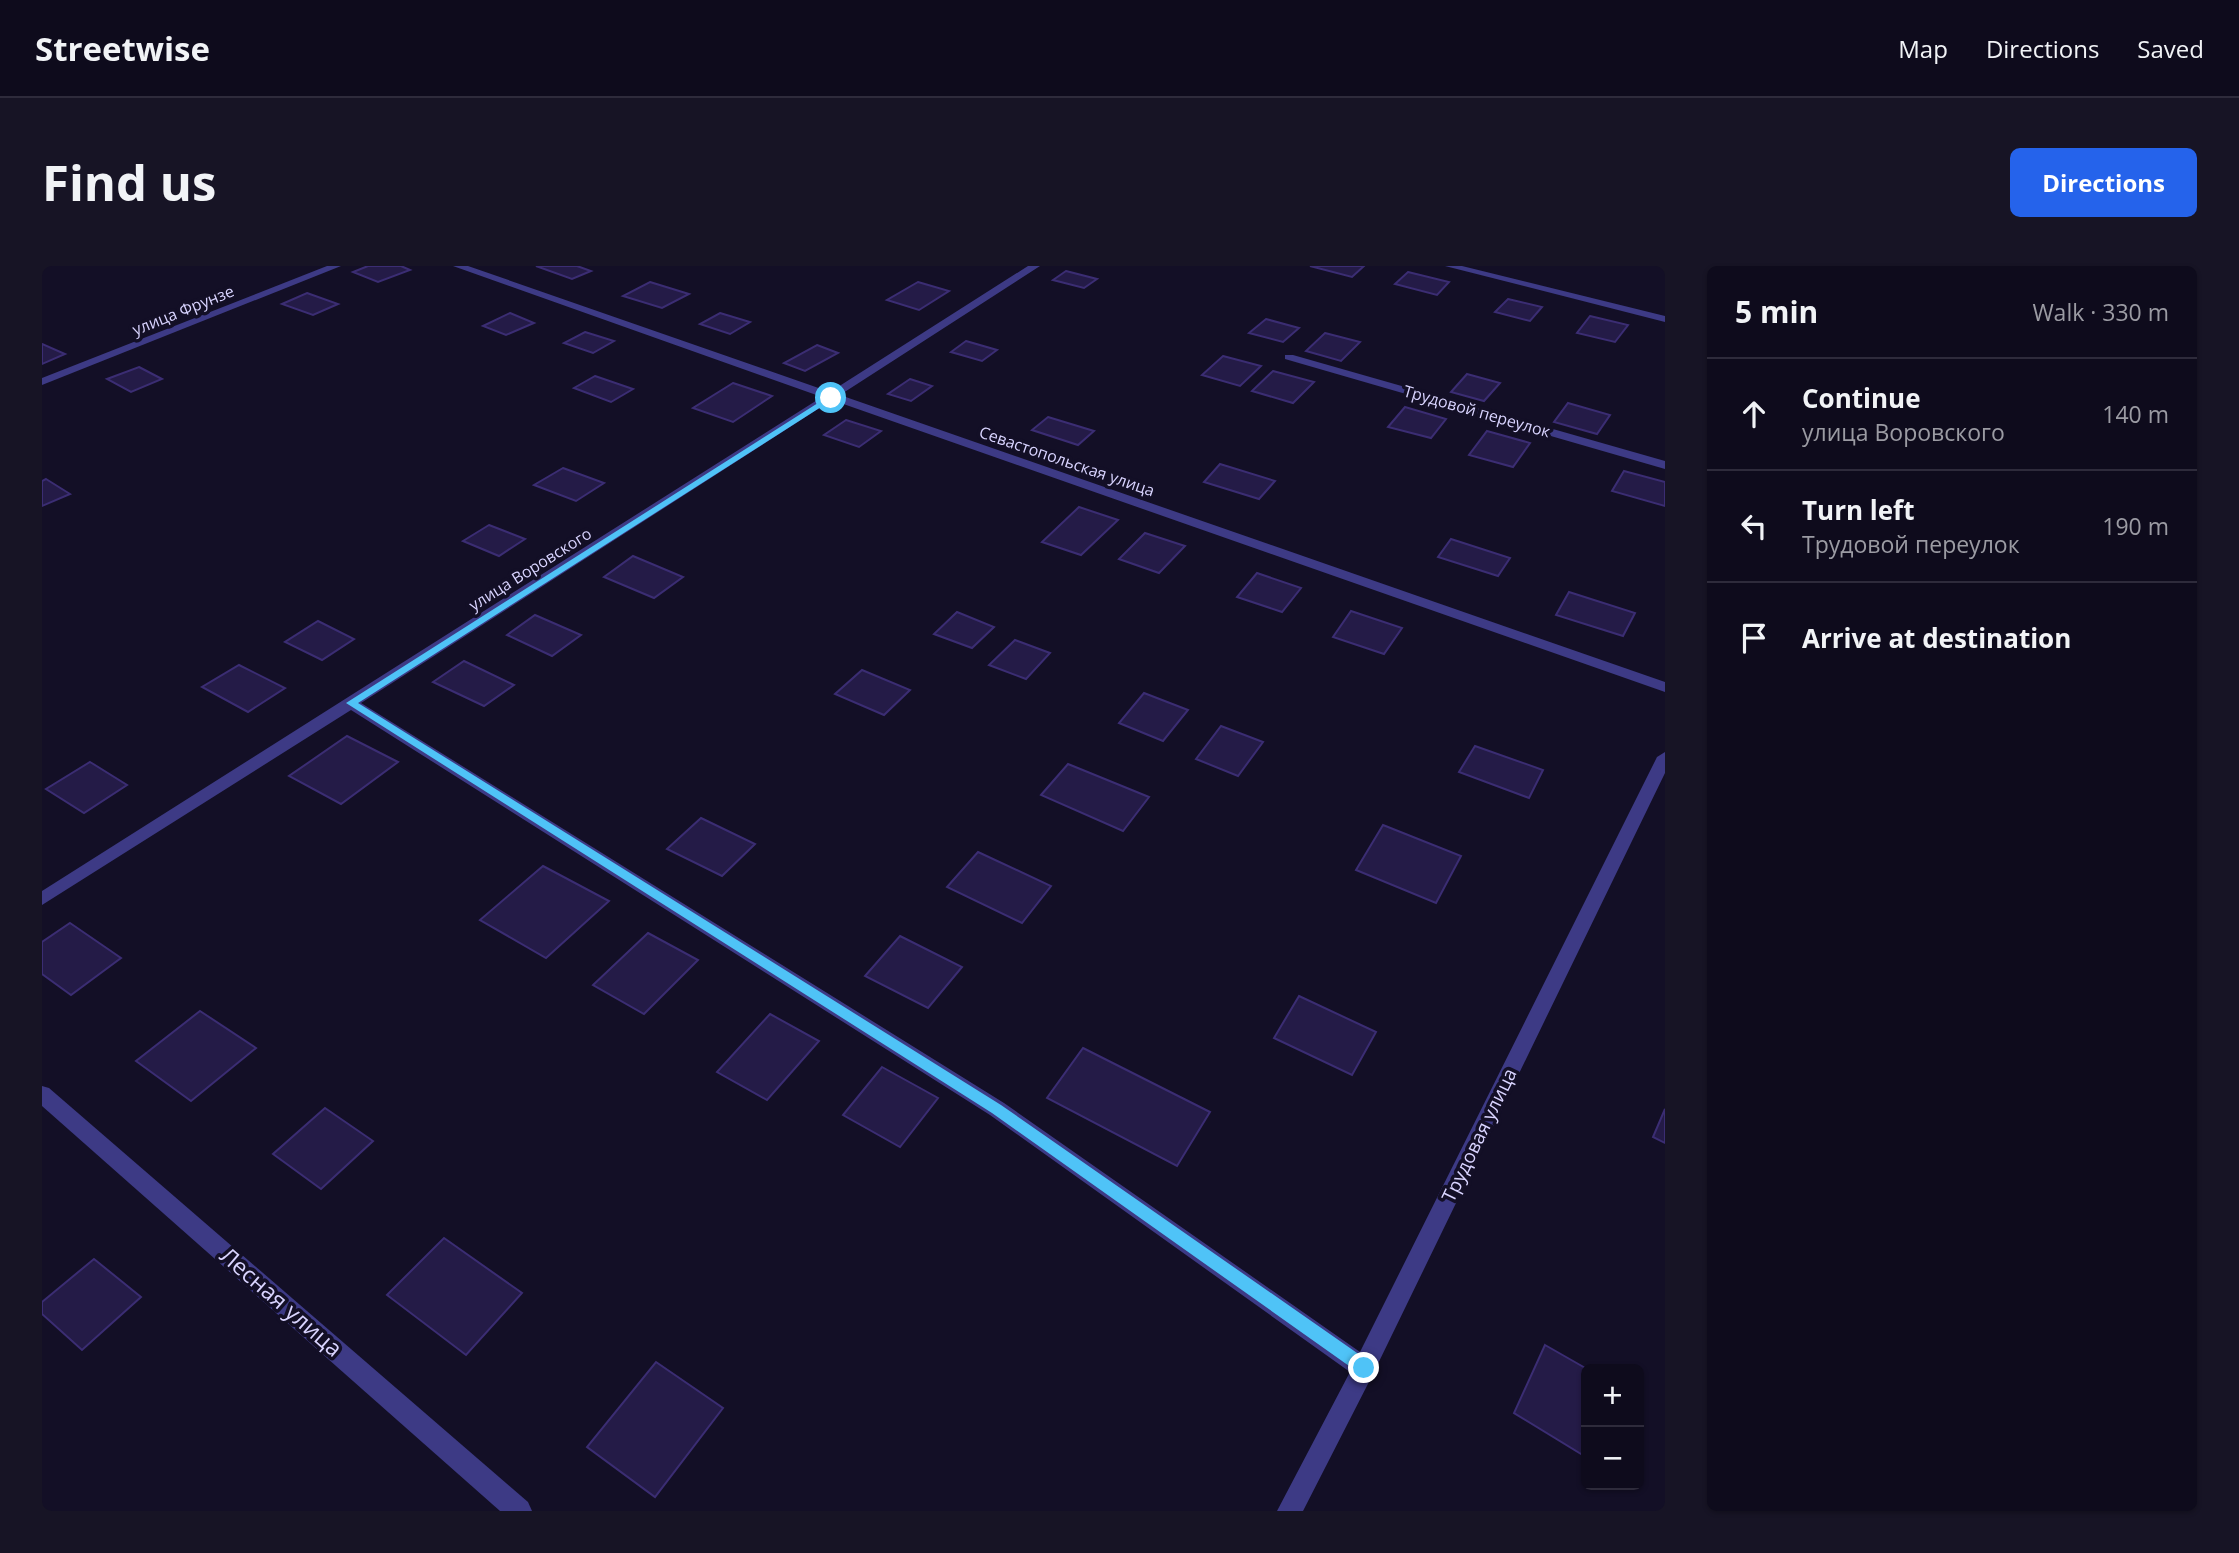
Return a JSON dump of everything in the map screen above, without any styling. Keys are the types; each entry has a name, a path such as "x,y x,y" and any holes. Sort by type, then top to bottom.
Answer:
{"street":[{"name":"улица Фрунзе","path":"42,382 336,266"},
{"name":"Севастопольская улица","path":"458,266 1665,687"},
{"name":"улица Воровского","path":"42,899 1035,266"},
{"path":"1450,266 1665,320"},
{"name":"Трудовой переулок","path":"1289,357 1665,466"},
{"path":"351,703 997,1109 1364,1368"},
{"name":"Трудовая улица","path":"1290,1511 1364,1368 1665,757"},
{"name":"Лесная улица","path":"42,1094 519,1511"}],"building":[{"path":"368,266 401,266 410,270 378,282 353,272"},
{"path":"536,266 577,266 591,271 572,279"},
{"path":"1310,266 1364,266 1352,277"},
{"path":"1066,271 1097,279 1084,288 1053,280"},
{"path":"1408,272 1449,282 1437,295 1395,284"},
{"path":"650,282 689,294 662,308 623,296"},
{"path":"918,282 949,291 919,310 887,300"},
{"path":"307,293 338,304 313,315 282,304"},
{"path":"1508,299 1542,307 1530,321 1495,312"},
{"path":"510,313 534,323 506,335 483,326"},
{"path":"720,313 750,322 730,334 700,324"},
{"path":"1590,316 1628,325 1615,342 1577,333"},
{"path":"1266,319 1299,328 1283,342 1249,333"},
{"path":"585,332 614,341 593,353 564,343"},
{"path":"1325,333 1360,342 1341,361 1306,351"},
{"path":"966,341 997,350 982,361 951,352"},
{"path":"42,344 65,354 42,364"},
{"path":"817,345 838,353 805,371 784,363"},
{"path":"1223,356 1261,366 1240,386 1202,375"},
{"path":"139,367 162,379 131,392 107,379"},
{"path":"1273,371 1314,382 1293,403 1252,391"},
{"path":"1467,374 1500,383 1484,401 1451,392"},
{"path":"595,376 633,389 611,402 574,388"},
{"path":"910,379 932,386 911,401 888,394"},
{"path":"733,383 772,396 733,422 693,408"},
{"path":"1568,403 1610,415 1597,434 1554,422"},
{"path":"1405,407 1446,419 1431,438 1388,427"},
{"path":"1048,417 1094,431 1078,445 1032,430"},
{"path":"846,420 881,431 859,447 824,435"},
{"path":"1487,431 1530,443 1513,467 1469,455"},
{"path":"1220,464 1275,481 1259,499 1204,482"},
{"path":"563,468 604,483 576,501 534,485"},
{"path":"1624,471 1665,482 1665,506 1612,491"},
{"path":"46,479 70,494 42,506 42,481"},
{"path":"1079,507 1118,520 1081,555 1042,542"},
{"path":"489,525 525,539 499,556 463,541"},
{"path":"1145,533 1185,546 1159,573 1119,559"},
{"path":"1451,539 1510,558 1498,576 1438,557"},
{"path":"633,556 683,577 654,598 604,577"},
{"path":"1257,573 1301,588 1282,612 1237,597"},
{"path":"1569,592 1635,613 1623,636 1556,615"},
{"path":"1351,611 1402,628 1384,654 1333,637"},
{"path":"957,612 994,627 972,648 934,634"},
{"path":"535,615 581,635 552,656 507,635"},
{"path":"318,621 354,639 322,660 285,642"},
{"path":"1015,640 1050,653 1026,679 989,665"},
{"path":"464,661 514,685 484,706 433,682"},
{"path":"239,665 285,688 248,712 202,687"},
{"path":"862,670 910,690 884,715 835,694"},
{"path":"1144,693 1188,710 1163,741 1119,723"},
{"path":"1221,726 1263,742 1238,776 1196,759"},
{"path":"347,736 398,762 341,804 289,776"},
{"path":"1475,746 1543,770 1529,798 1459,772"},
{"path":"90,762 127,785 84,813 46,789"},
{"path":"1068,764 1149,797 1123,831 1041,795"},
{"path":"701,818 755,844 722,876 667,849"},
{"path":"1383,825 1461,856 1436,903 1356,870"},
{"path":"978,852 1051,886 1022,923 947,887"},
{"path":"543,866 609,901 546,958 480,920"},
{"path":"70,923 121,958 71,995 42,974 42,942"},
{"path":"648,933 698,960 644,1014 593,985"},
{"path":"900,936 962,967 928,1008 865,976"},
{"path":"1299,996 1376,1032 1352,1075 1274,1038"},
{"path":"200,1011 256,1048 191,1101 136,1061"},
{"path":"770,1014 819,1041 767,1100 717,1072"},
{"path":"1083,1048 1210,1112 1177,1166 1047,1098"},
{"path":"882,1067 938,1098 900,1147 843,1115"},
{"path":"325,1108 373,1141 321,1189 273,1154"},
{"path":"1665,1109 1665,1143 1653,1137"},
{"path":"444,1238 522,1293 466,1355 387,1295"},
{"path":"94,1259 141,1297 82,1350 42,1314 42,1302"},
{"path":"1545,1345 1581,1366 1581,1454 1514,1413"},
{"path":"656,1362 723,1408 655,1497 587,1447"}],"route":[{"path":"831,398 351,703 997,1109 1364,1368"}]}
